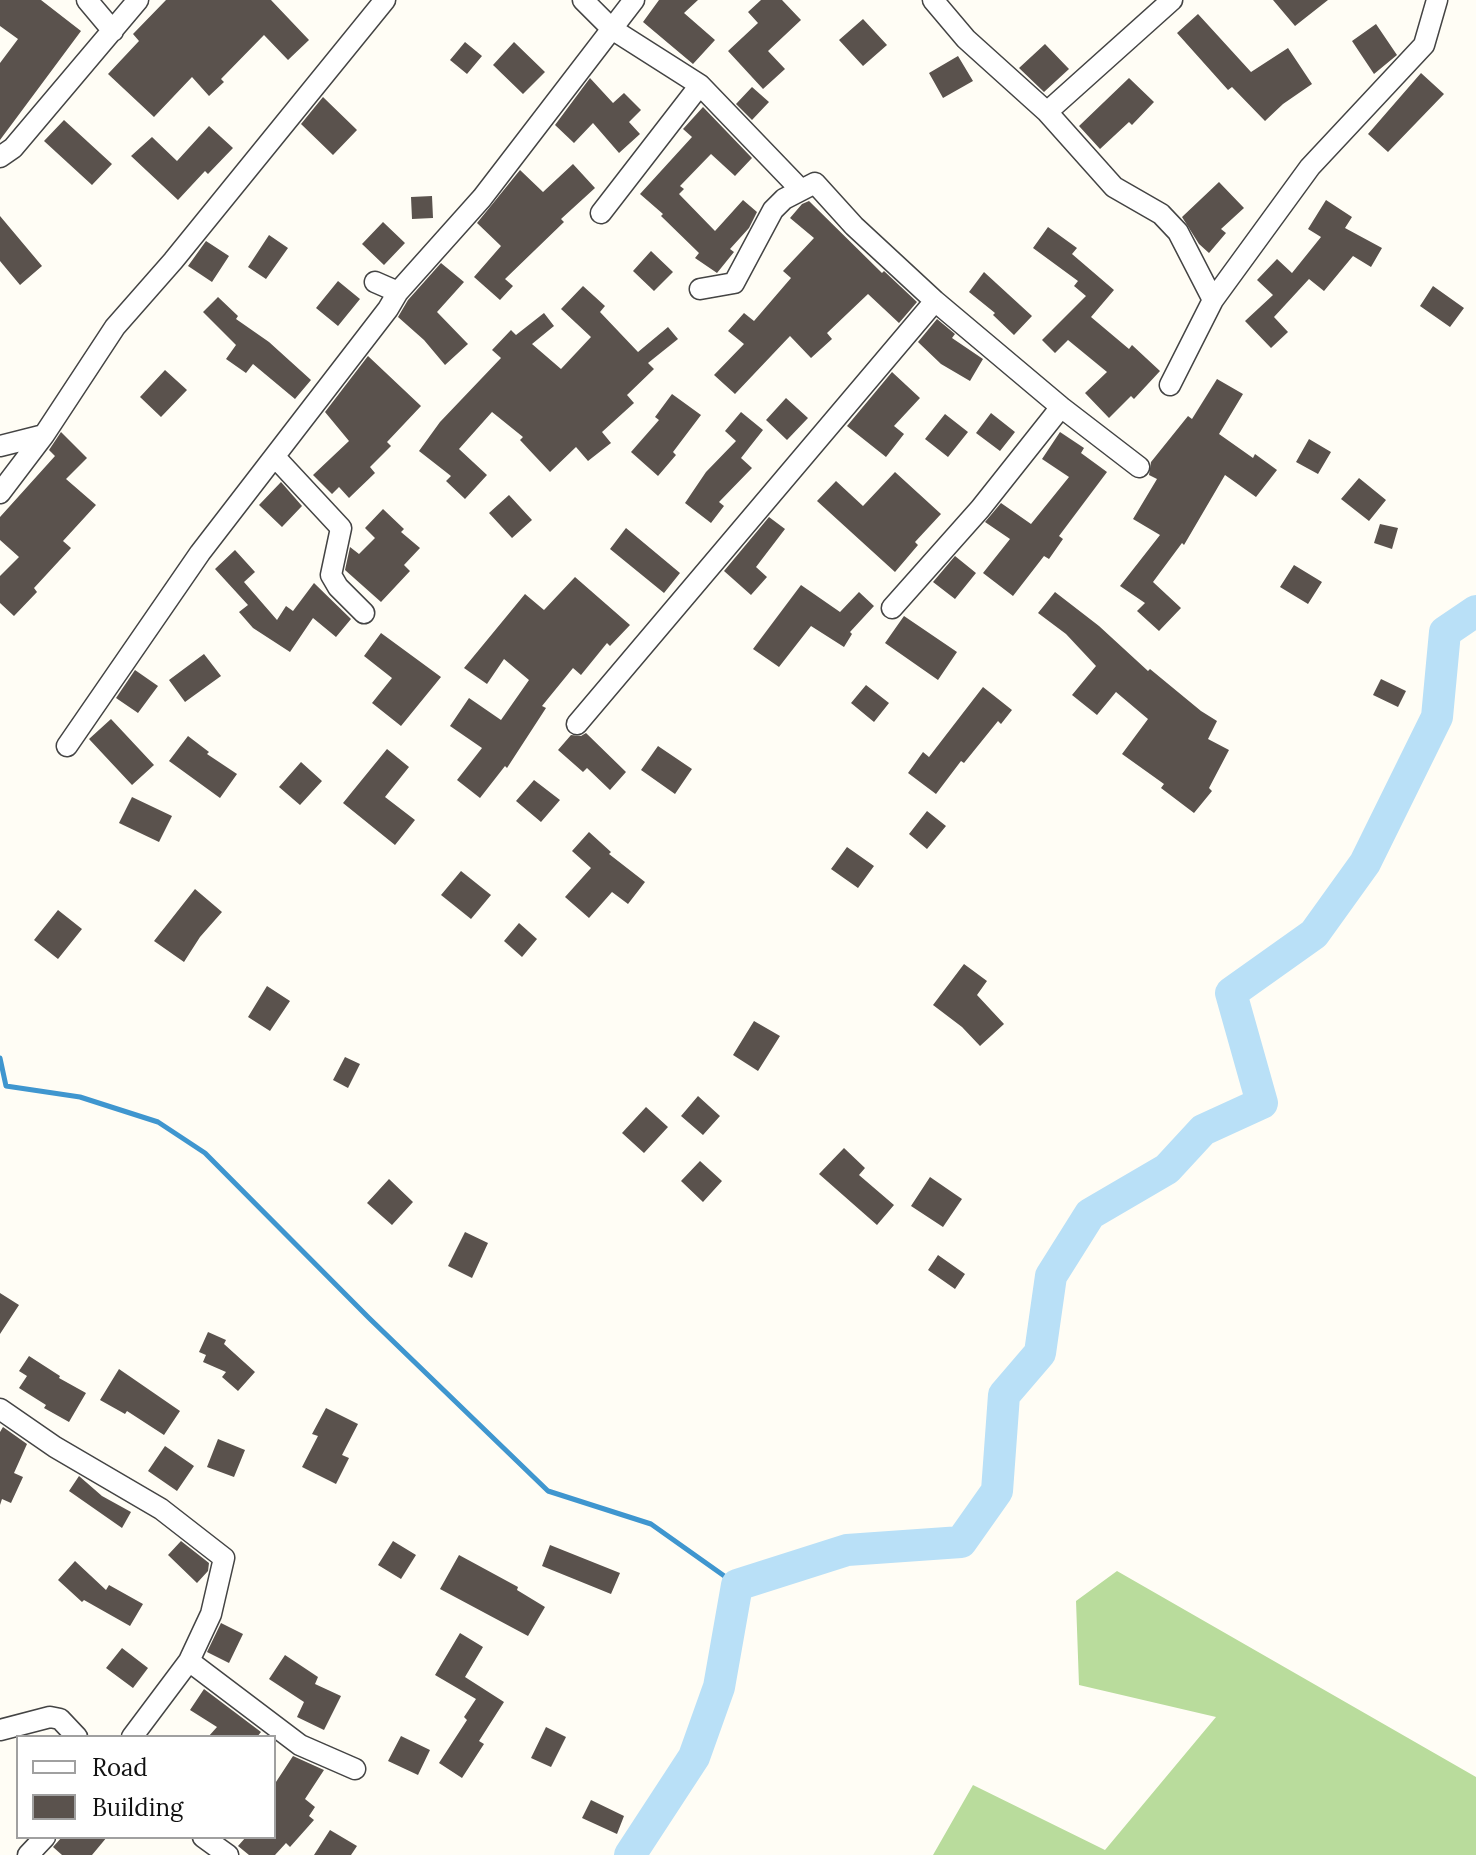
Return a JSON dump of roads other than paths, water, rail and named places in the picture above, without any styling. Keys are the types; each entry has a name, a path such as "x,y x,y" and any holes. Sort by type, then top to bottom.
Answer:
{"street":[{"path":"87,0 113,31"},
{"path":"0,157 13,148 138,0"},
{"path":"0,493 44,435 115,327 173,261 384,0"},
{"path":"583,0 612,29 700,85 801,190"},
{"path":"67,746 200,553 398,292 482,198 634,0"},
{"path":"933,0 966,39 1047,112 1114,187 1161,214 1178,232 1213,300"},
{"path":"1047,112 1172,0"},
{"path":"1170,385 1213,300 1310,167 1424,45 1437,0"},
{"path":"601,213 700,85"},
{"path":"700,289 734,283 773,210 784,199 815,183 854,226 935,301 1061,407 1139,467"},
{"path":"375,282 398,292"},
{"path":"577,724 935,301"},
{"path":"892,608 980,509 1061,407"},
{"path":"0,446 44,435"},
{"path":"275,457 341,528 331,575 338,587 364,613"},
{"path":"0,1409 55,1447 161,1509 224,1558 211,1614 189,1661 134,1735"},
{"path":"189,1661 300,1745 355,1769"},
{"path":"0,1730 50,1717 60,1719 75,1735"},
{"path":"28,1855 43,1839"},
{"path":"206,1839 228,1855"}],"waterway":[{"path":"630,1855 694,1757 719,1687 737,1585 847,1550 961,1542 997,1491 1004,1395 1040,1353 1051,1276 1090,1214 1167,1169 1203,1130 1262,1103 1231,993 1314,934 1365,863 1437,717 1445,632 1476,611"},
{"path":"0,1058 6,1086 80,1097 158,1122 205,1153 369,1318 548,1491 651,1524 737,1585"}]}
